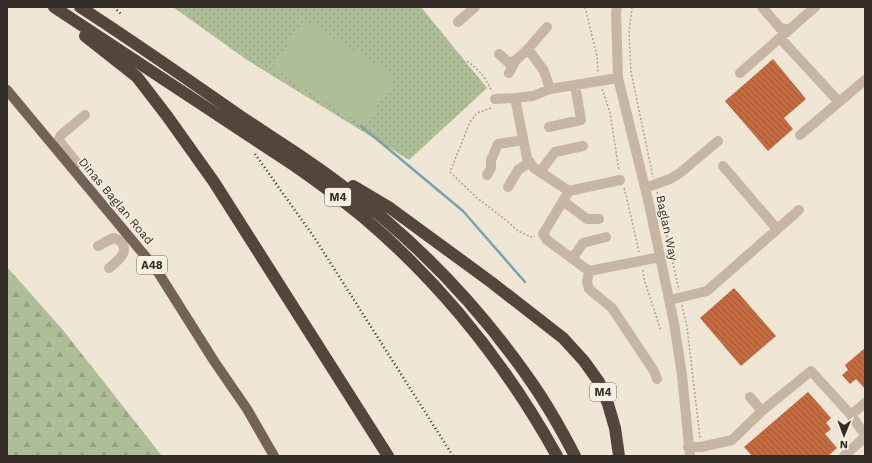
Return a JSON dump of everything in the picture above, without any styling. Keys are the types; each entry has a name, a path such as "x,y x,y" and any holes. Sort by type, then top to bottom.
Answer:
{"highway":[{"name":"M4","path":"54,7 87,37 137,77 168,116 214,182 388,456"},
{"name":"M4","path":"54,7 277,153 330,191 364,218 432,282 462,317 520,392 557,456"},
{"name":"M4","path":"80,7 141,46 337,181 377,214 431,264 474,309 532,384 575,456"},
{"name":"M4","path":"301,156 390,208 491,282 563,338 584,361 599,382 608,404 615,428 619,456"}],"main road":[{"name":"Dinas Baglan Road","path":"7,90 72,168 124,239 156,269 214,361 247,409 274,456"}],"street":[{"path":"459,17 475,7"},
{"name":"Baglan Way","path":"617,7 618,78 645,188 670,300 682,375 689,451"},
{"path":"762,7 780,28 789,30"},
{"path":"740,73 815,7"},
{"path":"509,73 516,60 528,49 547,27"},
{"path":"780,38 839,102"},
{"path":"528,49 544,71 550,89"},
{"path":"499,54 509,63 516,60"},
{"path":"495,99 533,96 550,89 618,78"},
{"path":"800,135 865,80"},
{"path":"549,127 581,120 575,85"},
{"path":"515,98 527,158 534,168 569,191 620,180"},
{"path":"72,168 77,163 59,139 61,135 85,115"},
{"path":"487,175 491,168 491,160 498,144 523,140"},
{"path":"645,188 680,173 718,141"},
{"path":"540,172 555,152 583,146"},
{"path":"508,187 518,170 530,162"},
{"path":"723,166 777,229"},
{"path":"569,191 543,234 547,240 572,259 589,271 660,257"},
{"path":"563,201 587,219 599,219"},
{"path":"670,300 707,291 799,210"},
{"path":"572,259 583,243 606,237"},
{"path":"98,246 113,238 119,240 124,239 122,255 109,268"},
{"path":"589,271 587,282 589,289 612,308 654,371 657,379"},
{"path":"689,451 732,440 762,411 811,371 851,415 865,436 844,456"},
{"path":"750,397 762,411"},
{"path":"851,415 865,403"}],"path":[{"path":"585,7 597,56 599,81 610,112 620,180 626,195 642,261 644,279 661,331"},
{"path":"632,7 629,33 631,72 687,328 701,447"},
{"path":"467,61 478,69 487,79 495,99"}],"green space":[{"path":"173,7 421,7 487,88 409,160 247,60"},
{"path":"304,19 396,77 364,126 273,68"},
{"path":"7,267 63,330 162,456 7,456"}],"building":[{"path":"773,59 806,99 784,118 793,129 768,151 725,101"},
{"path":"734,288 776,336 741,366 700,318"},
{"path":"865,348 865,389 856,379 850,384 842,375 848,370 845,365"},
{"path":"808,392 831,418 826,423 831,429 825,434 837,448 828,456 752,456 744,447"}],"waterway":[{"path":"361,126 463,211 525,282"}],"railway":[{"path":"114,7 122,15"},
{"path":"255,154 314,237 453,456"}]}
